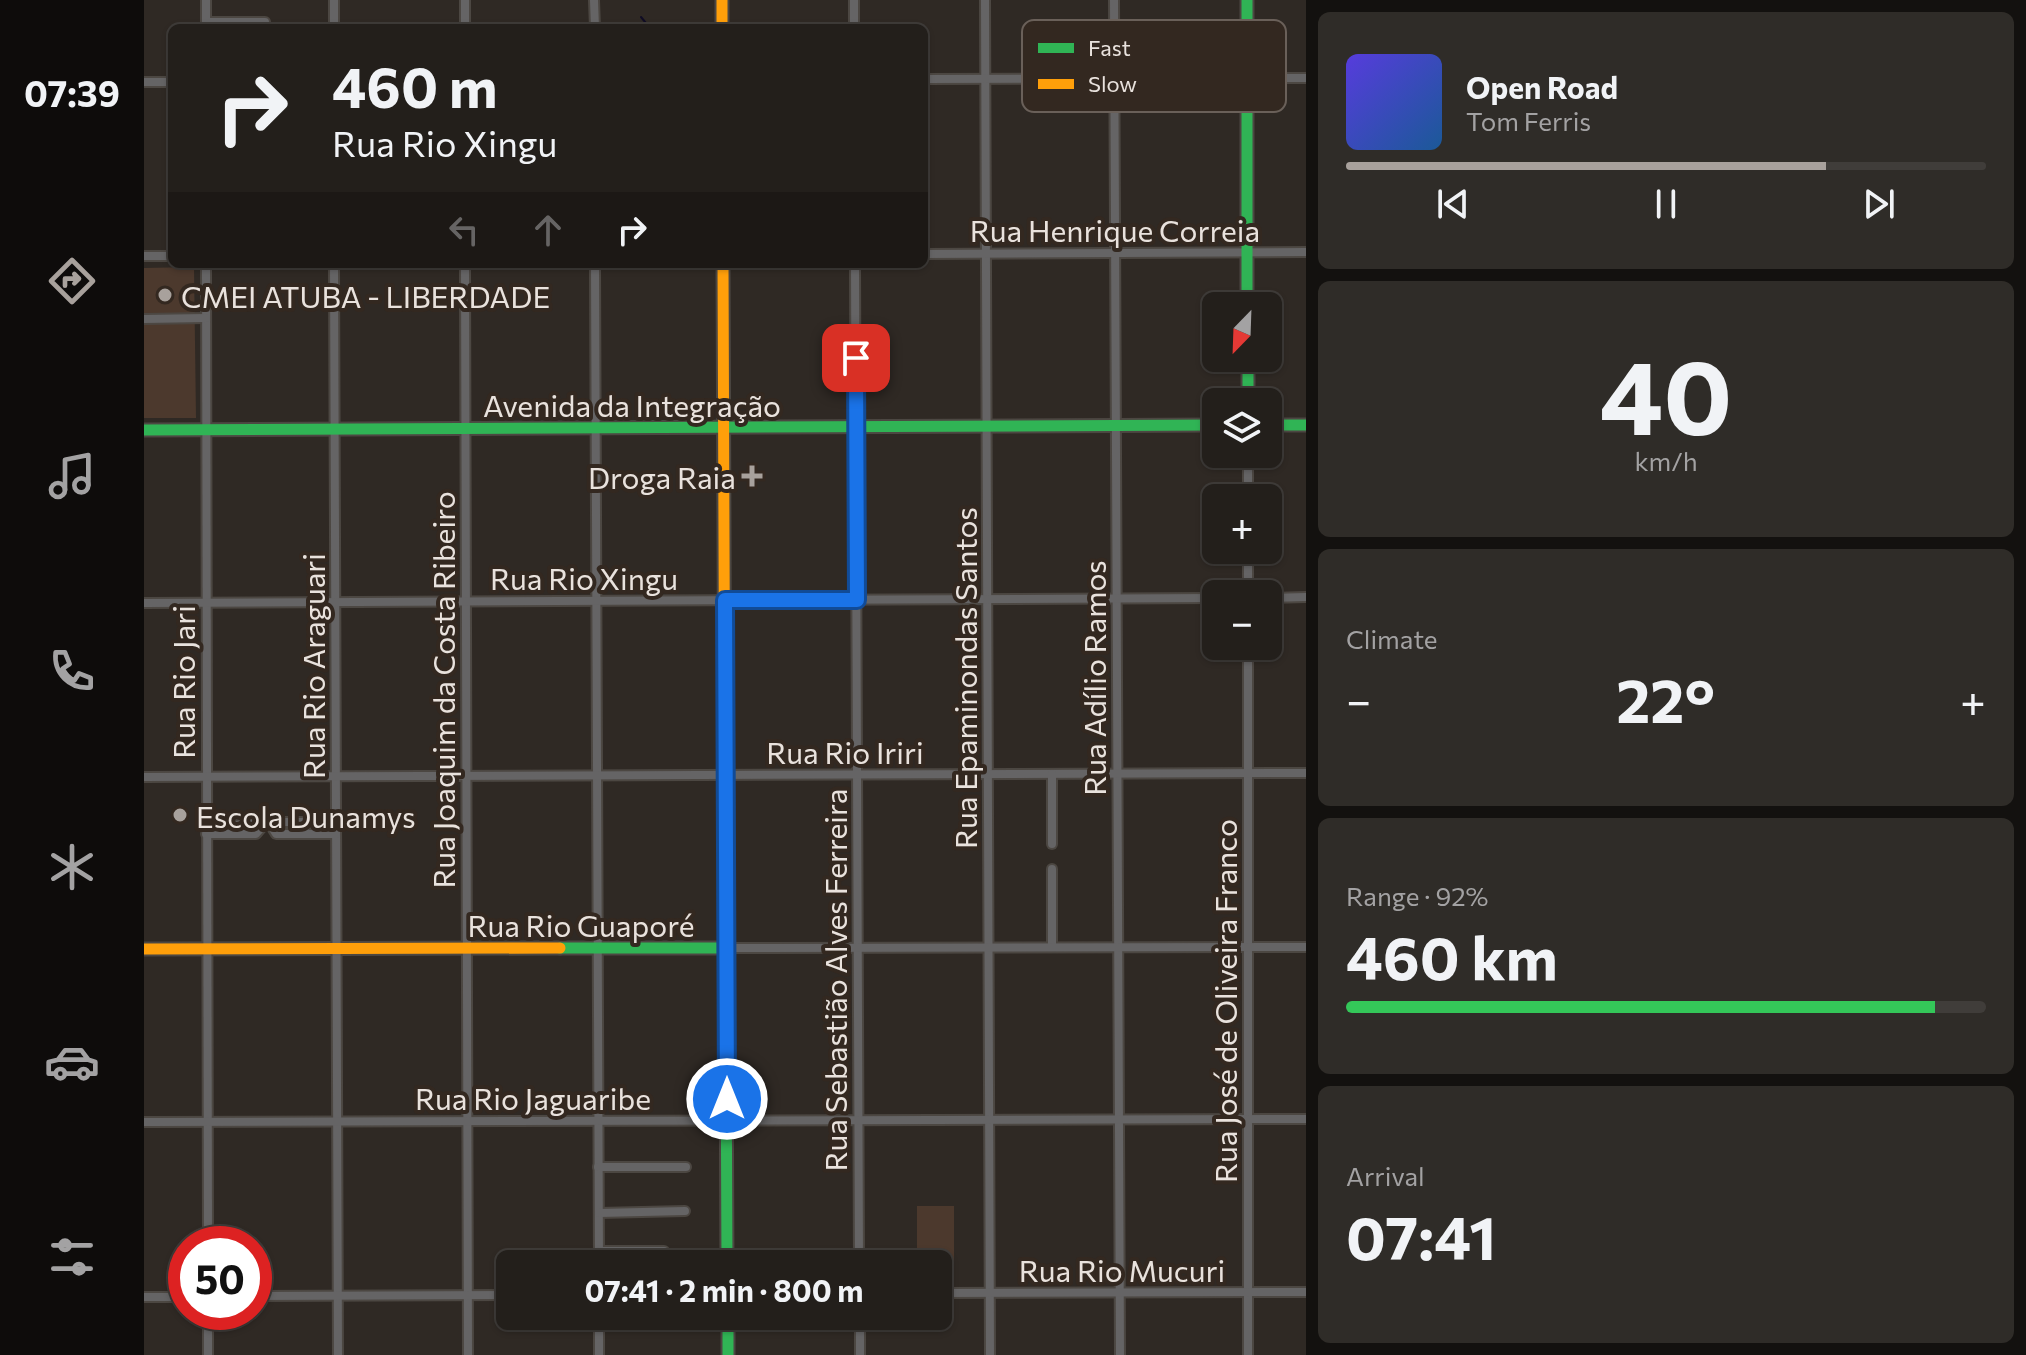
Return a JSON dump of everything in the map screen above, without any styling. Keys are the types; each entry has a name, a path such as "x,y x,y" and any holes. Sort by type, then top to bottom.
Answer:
{"main road":[{"path":"722,0 722,24"},
{"path":"1247,112 1247,292"},
{"path":"723,268 727,1250"},
{"name":"Avenida da Integração","path":"144,430 1202,425"},
{"path":"1282,425 1306,425"},
{"name":"Rua Rio Guaporé","path":"144,949 726,948"},
{"path":"728,1330 728,1355"}],"street":[{"path":"206,0 206,24"},
{"path":"334,0 334,24"},
{"path":"465,0 465,24"},
{"path":"594,0 595,24"},
{"path":"854,0 854,24"},
{"name":"Rua Epaminondas Santos","path":"985,0 990,1355"},
{"path":"226,24 265,22"},
{"path":"928,79 1022,79"},
{"path":"144,82 168,82"},
{"name":"Rua Adílio Ramos","path":"1114,112 1120,1355"},
{"name":"Rua Henrique Correia","path":"928,254 1306,252"},
{"path":"144,256 168,256"},
{"name":"Rua Rio Jari","path":"206,268 208,1226"},
{"name":"Rua Rio Araguari","path":"334,268 338,1355"},
{"name":"Rua Joaquim da Costa Ribeiro","path":"465,268 468,1355"},
{"path":"595,268 599,1250"},
{"name":"Rua Sebastião Alves Ferreira","path":"855,268 859,1250"},
{"path":"144,319 206,318"},
{"path":"1282,598 1306,597"},
{"name":"Rua Rio Xingu","path":"144,603 1202,598"},
{"name":"Rua José de Oliveira Franco","path":"1248,660 1248,1355"},
{"name":"Rua Rio Iriri","path":"144,777 1306,773"},
{"path":"1052,774 1052,844"},
{"path":"206,834 236,834"},
{"path":"304,834 336,834"},
{"path":"1052,869 1052,947"},
{"name":"Rua Rio Guaporé","path":"726,948 1306,947"},
{"name":"Rua Rio Jaguaribe","path":"144,1122 1306,1119"},
{"path":"598,1167 686,1167"},
{"path":"599,1213 685,1211"},
{"name":"Rua Rio Mucuri","path":"952,1293 1306,1292"},
{"path":"272,1296 496,1295"},
{"path":"144,1297 168,1297"},
{"path":"208,1330 208,1355"},
{"path":"599,1330 599,1355"},
{"path":"860,1330 860,1355"}],"shaded area":[{"path":"144,268 194,268 196,418 144,418"},
{"path":"917,1206 954,1206 954,1284 952,1250 917,1250"}],"waterway":[{"path":"641,17 647,24"}],"traffic: fast":[{"path":"1247,0 1247,20"},
{"path":"1247,112 1247,292"},
{"path":"1248,372 1248,388"},
{"path":"144,430 1202,425"},
{"path":"1282,425 1306,425"},
{"path":"725,811 727,1250"},
{"path":"560,948 726,948"},
{"path":"728,1330 728,1355"}],"traffic: slow":[{"path":"722,0 722,24"},
{"path":"723,268 725,811"},
{"path":"144,949 560,948"}],"place":[{"name":"CMEI ATUBA - LIBERDADE","path":"165,295"},
{"name":"Droga Raia","path":"752,476"},
{"name":"Escola Dunamys","path":"180,815"}],"route":[{"path":"727,1099 725,600 857,600 856,358"}]}
